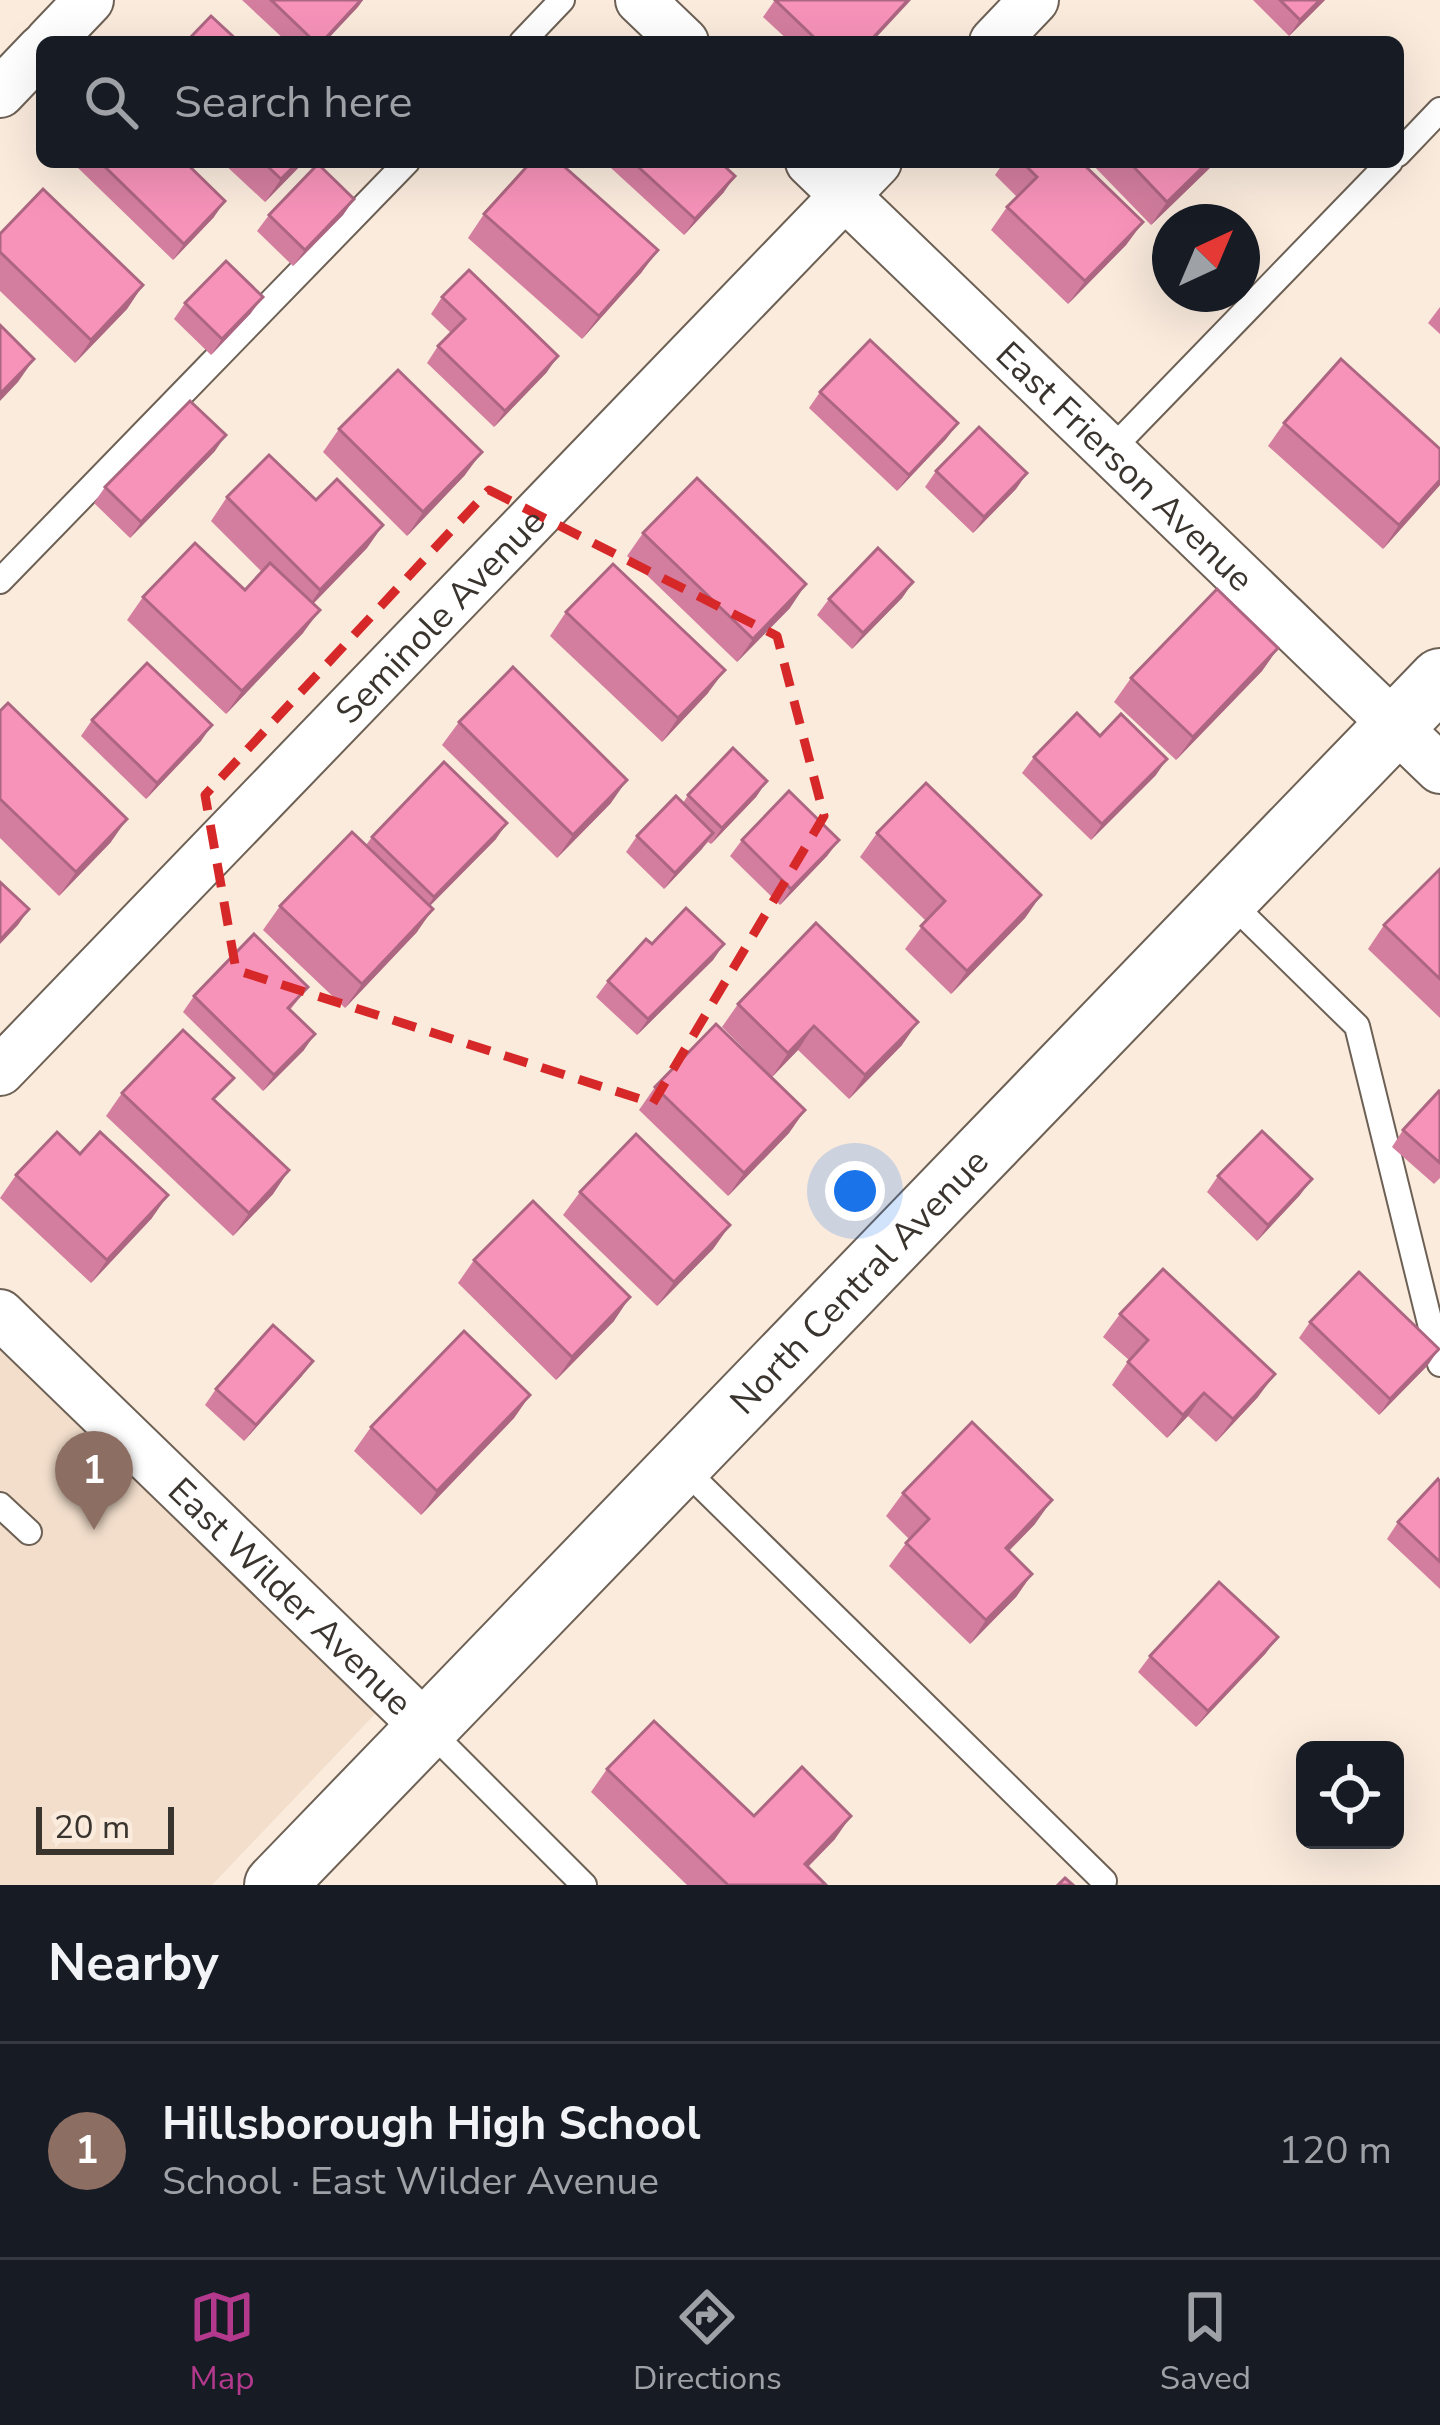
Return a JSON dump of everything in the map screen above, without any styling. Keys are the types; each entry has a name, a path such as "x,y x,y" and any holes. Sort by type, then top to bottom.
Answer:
{"street":[{"path":"55,36 89,0"},
{"path":"640,0 678,36"},
{"path":"1000,36 1034,0"},
{"path":"0,93 36,55"},
{"name":"East Frierson Avenue","path":"828,168 861,179 1110,452 1440,769"},
{"name":"Seminole Avenue","path":"0,1071 861,179"},
{"name":"North Central Avenue","path":"275,1885 1440,679"},
{"name":"East Wilder Avenue","path":"0,1314 425,1726"}],"lane":[{"path":"528,36 562,0"},
{"path":"1404,148 1440,110"},
{"path":"0,581 401,168"},
{"path":"1110,452 1384,168"},
{"path":"1226,898 1357,1026 1440,1364"},
{"path":"679,1464 1104,1881"},
{"path":"0,1504 28,1532"},
{"path":"425,1726 584,1885"}],"highlighted area":[{"path":"489,490 777,636 824,816 653,1103 236,970 205,795"}],"shaded area":[{"path":"0,1346 376,1713 212,1885 0,1885"}],"building":[{"path":"271,0 361,0 328,36 309,36"},
{"path":"775,0 908,0 875,36 813,36"},
{"path":"1280,0 1320,0 1300,20"},
{"path":"211,16 233,36 192,36"},
{"path":"106,168 191,168 225,201 184,244"},
{"path":"269,168 292,168 281,179"},
{"path":"314,168 322,168 354,199 305,250 269,215"},
{"path":"526,168 566,168 658,250 599,316 484,214"},
{"path":"640,168 726,168 735,176 695,219"},
{"path":"1028,168 1087,168 1143,222 1085,281 1007,207 1037,177"},
{"path":"1135,168 1202,168 1167,202"},
{"path":"43,189 143,285 91,340 0,252 0,234"},
{"path":"226,261 263,297 222,339 185,303"},
{"path":"469,270 558,356 505,411 438,346 465,319 442,297"},
{"path":"0,325 34,359 0,394"},
{"path":"870,340 958,423 909,475 820,392"},
{"path":"1341,359 1440,449 1440,480 1399,525 1284,423"},
{"path":"398,370 482,452 423,512 339,429"},
{"path":"190,401 226,435 141,522 105,487"},
{"path":"979,427 1027,473 984,517 936,471"},
{"path":"269,455 316,500 337,479 383,525 320,590 227,497"},
{"path":"697,478 806,584 753,639 643,533"},
{"path":"195,543 245,590 270,563 320,610 242,691 143,597"},
{"path":"878,548 913,582 863,633 829,599"},
{"path":"613,564 725,670 678,718 566,612"},
{"path":"1217,589 1278,648 1193,737 1131,678"},
{"path":"147,663 212,725 157,783 92,720"},
{"path":"513,667 627,780 573,835 459,722"},
{"path":"8,703 127,819 76,872 0,799 0,711"},
{"path":"1077,713 1100,736 1121,714 1167,759 1102,824 1034,757"},
{"path":"733,748 767,781 722,828 688,795"},
{"path":"444,762 507,823 434,897 372,837"},
{"path":"926,783 1041,895 967,971 921,926 945,901 877,833"},
{"path":"789,791 839,840 791,889 742,840"},
{"path":"676,796 713,833 675,873 637,836"},
{"path":"352,832 433,909 362,984 280,906"},
{"path":"1440,869 1440,979 1384,925"},
{"path":"0,882 29,909 0,940"},
{"path":"686,908 724,944 648,1019 608,981 646,939 652,944"},
{"path":"816,923 918,1022 865,1075 814,1026 788,1053 738,1004"},
{"path":"254,934 308,987 288,1008 315,1034 274,1075 194,996"},
{"path":"716,1024 805,1110 744,1173 655,1087"},
{"path":"183,1030 234,1078 213,1099 289,1170 249,1213 122,1093"},
{"path":"1440,1092 1440,1163 1403,1130"},
{"path":"1262,1131 1312,1179 1268,1225 1218,1176"},
{"path":"57,1132 80,1154 100,1132 168,1195 107,1260 16,1175"},
{"path":"636,1134 730,1225 674,1282 580,1192"},
{"path":"533,1201 630,1297 572,1357 474,1260"},
{"path":"1163,1269 1275,1374 1233,1419 1204,1393 1183,1415 1128,1362 1148,1340 1120,1314"},
{"path":"1359,1272 1439,1349 1390,1399 1310,1322"},
{"path":"273,1325 313,1361 256,1425 216,1389"},
{"path":"464,1331 530,1395 437,1491 371,1427"},
{"path":"972,1422 1052,1500 1006,1548 1032,1574 986,1620 906,1543 929,1519 903,1493"},
{"path":"1438,1479 1440,1482 1440,1562 1398,1522"},
{"path":"1219,1582 1278,1637 1208,1711 1150,1656"},
{"path":"654,1721 754,1816 802,1767 851,1816 805,1864 826,1885 728,1885 607,1769"}],"place":[{"name":"Hillsborough High School","path":"94,1530"}]}
